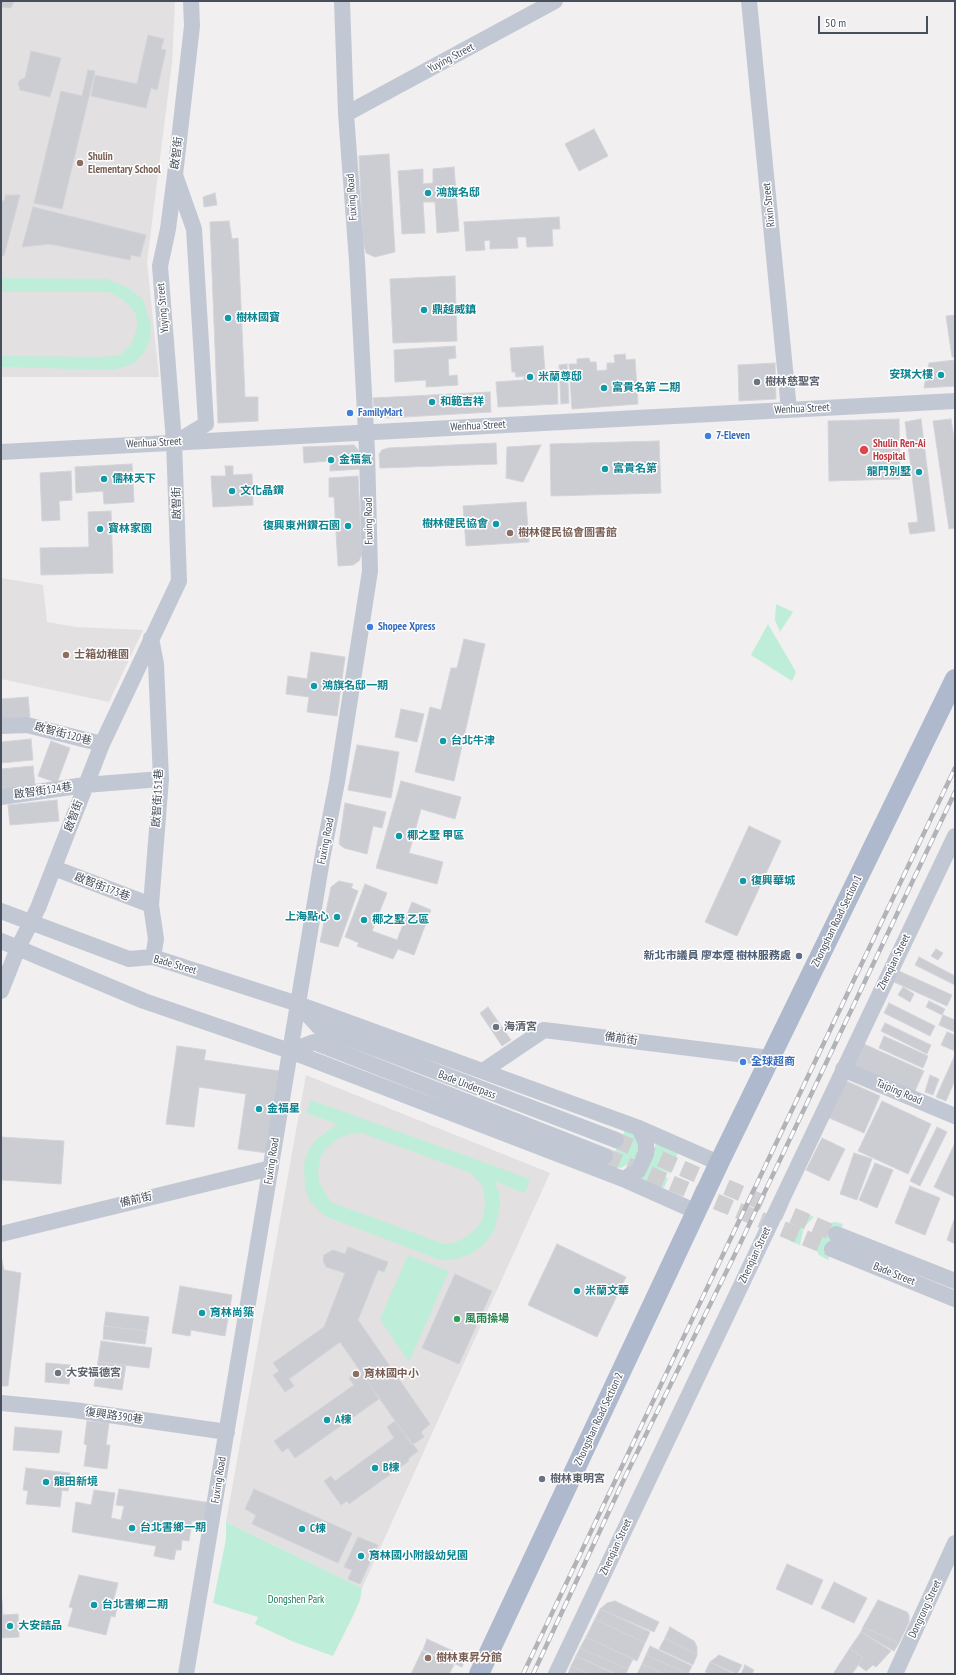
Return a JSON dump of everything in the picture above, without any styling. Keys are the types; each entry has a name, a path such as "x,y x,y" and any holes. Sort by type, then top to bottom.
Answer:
{"main road":[{"name":"Zhongshan Road Section 1","path":"720,1163 955,679"},
{"name":"Zhongshan Road Section 2","path":"479,1674 720,1163"}],"street":[{"name":"啟智街","path":"1,991 18,948 32,922 102,744 179,581 174,442 206,424 194,229 175,175 192,26 191,1"},
{"name":"Fuxing Road","path":"186,1674 323,854 337,782 370,571 366,432 357,261 346,114 342,1"},
{"name":"Yuying Street","path":"346,114 555,1"},
{"name":"Rixin Street","path":"749,1 789,410"},
{"name":"Yuying Street","path":"174,442 160,266 168,229 175,175"},
{"name":"Wenhua Street","path":"1,452 955,401"},
{"name":"啟智街151巷","path":"151,638 156,664 160,779 150,905 156,939 153,957"},
{"name":"啟智街120巷","path":"1,726 27,725 102,744"},
{"name":"啟智街124巷","path":"1,797 85,785 160,779"},
{"name":"Zhenqian Street","path":"556,1674 955,836"},
{"name":"啟智街173巷","path":"54,868 150,905"},
{"name":"Bade Street","path":"1,911 129,959 153,957 298,1004 317,1035"},
{"path":"1,942 144,1001 290,1051 623,1179 697,1212"},
{"path":"298,1004 639,1128 720,1163"},
{"name":"備前街","path":"483,1071 544,1030 770,1058"},
{"path":"290,1051 317,1035"},
{"name":"Bade Underpass","path":"317,1035 616,1140"},
{"name":"Bade Underpass","path":"317,1035 605,1156"},
{"name":"Taiping Road","path":"843,1069 955,1116"},
{"path":"623,1179 638,1171 646,1154 646,1143 639,1128"},
{"name":"備前街","path":"1,1234 271,1168"},
{"name":"Bade Street","path":"955,1281 834,1242 955,1299"},
{"name":"復興路390巷","path":"1,1403 74,1410 226,1432"},
{"name":"Dongrong Street","path":"895,1674 955,1543"}],"shaded area":[{"name":"Shulin Elementary School","path":"1,1 175,1 172,63 147,262 159,377 1,377"},
{"name":"士箱幼稚園","path":"1,578 43,585 47,622 76,627 143,630 109,702 1,679"},
{"name":"育林國中小","path":"306,1075 550,1173 362,1588 226,1522"}],"green space":[{"path":"1,278 107,279 128,288 143,300 151,325 150,339 144,353 133,364 113,370 1,367 1,356 104,357 120,355 132,343 138,325 135,313 130,306 122,299 108,292 1,292"},
{"path":"776,604 793,612 780,632 775,620"},
{"path":"768,624 796,672 792,681 751,655"},
{"path":"311,1100 530,1179 525,1193 494,1181 499,1192 500,1206 494,1231 485,1243 471,1254 456,1259 440,1260 325,1216 311,1203 305,1189 304,1164 308,1151 316,1140 337,1124 306,1113","holes":["362,1133 471,1173 481,1184 484,1193 485,1205 483,1218 476,1229 466,1237 454,1243 444,1244 331,1202 319,1182 318,1171 320,1159 324,1150 339,1138 350,1134"]},
{"path":"627,1126 635,1131 642,1148 637,1159 621,1168 608,1166"},
{"path":"657,1141 679,1150 670,1173 659,1169 656,1174 668,1178 664,1188 640,1178"},
{"path":"802,1212 814,1217 804,1227 800,1245 790,1241"},
{"path":"835,1222 843,1224 828,1260 819,1255 813,1245 816,1233 826,1224"},
{"path":"408,1255 449,1271 409,1362 380,1319"},
{"name":"Dongshen Park","path":"226,1522 362,1588 360,1600 333,1656 294,1642 255,1624 258,1617 213,1603 226,1539"}],"building":[{"path":"1,1 14,1 11,8 1,7"},
{"path":"148,35 164,39 161,49 166,50 157,90 151,88 146,108 91,96 95,75 137,84"},
{"path":"31,51 61,58 50,97 20,90 18,83 20,80 25,78"},
{"path":"88,70 95,71 62,209 34,203 61,91 82,96"},
{"path":"594,129 608,156 579,171 565,144"},
{"path":"389,154 395,252 375,257 366,253 363,240 359,156"},
{"name":"鴻旗名邸","path":"454,167 459,231 437,233 435,202 423,202 425,233 402,234 398,171 423,169 423,184 433,183 433,169"},
{"path":"215,193 217,205 204,207 203,197"},
{"path":"6,195 20,195 4,256 1,255 1,201 4,201"},
{"path":"33,207 146,235 140,257 131,255 130,260 50,244 22,247"},
{"name":"鴻旗名邸","path":"559,217 560,229 552,229 553,246 527,247 526,237 517,237 518,248 490,249 490,240 484,241 485,250 466,251 464,222"},
{"name":"樹林國寶","path":"229,221 232,239 238,238 245,397 258,397 258,421 218,423 210,222"},
{"name":"鼎越威鎮","path":"455,276 457,341 393,343 390,279"},
{"path":"955,315 955,357 952,357 946,316"},
{"path":"455,346 456,358 448,359 449,376 457,375 458,385 426,387 426,380 395,382 394,350"},
{"name":"米蘭尊邸","path":"543,346 545,372 537,372 537,379 557,378 558,404 498,407 496,382 524,380 524,376 516,377 515,372 512,372 510,348"},
{"name":"富貴名第 二期","path":"625,354 626,360 635,359 638,404 572,409 569,364 577,364 577,359 589,358 590,362 596,362 597,371 607,370 607,363 615,363 614,355"},
{"name":"安琪大樓","path":"955,360 955,386 924,388 929,363"},
{"name":"樹林慈聖宮","path":"775,363 776,399 739,401 738,365"},
{"path":"567,364 569,403 561,404 559,365"},
{"name":"和範吉祥","path":"490,392 491,412 387,418 377,415 373,398"},
{"name":"Shulin Ren-Ai Hospital","path":"899,419 900,479 829,481 828,421"},
{"name":"龍門別墅","path":"921,419 935,531 910,534 908,523 918,522 905,422"},
{"name":"龍門別墅","path":"951,419 955,444 955,528 949,529 933,421"},
{"name":"富貴名第","path":"659,441 661,493 551,496 550,444"},
{"path":"496,443 497,464 380,468 379,454 382,450 388,448"},
{"name":"金福氣","path":"354,445 359,451 360,469 330,471 330,461 304,463 303,447"},
{"path":"541,445 523,482 506,478 507,447"},
{"name":"儒林天下","path":"132,464 134,502 104,504 103,491 76,493 75,467"},
{"name":"文化晶鑽","path":"225,466 233,466 233,475 252,474 253,505 213,507 211,476 226,476"},
{"path":"71,471 72,500 59,501 60,520 42,521 40,473"},
{"name":"復興東州鑽石園","path":"358,476 362,554 359,561 353,565 338,566 334,497 329,497 329,478"},
{"name":"樹林健民協會","path":"526,502 529,542 466,546 463,506"},
{"name":"寶林家園","path":"111,511 113,573 41,575 40,548 89,547 88,512"},
{"name":"台北牛津","path":"464,639 485,644 454,781 415,772 430,707 441,710 451,668 457,668"},
{"name":"鴻旗名邸一期","path":"311,652 345,657 337,716 307,712 309,697 286,694 288,676 307,679"},
{"path":"28,697 30,717 1,720 1,699"},
{"name":"台北牛津","path":"401,709 424,714 417,742 395,737"},
{"path":"31,739 33,760 1,763 1,742"},
{"path":"51,741 70,748 57,783 38,776"},
{"path":"357,745 399,752 391,798 348,790"},
{"path":"33,766 35,786 1,789 1,769"},
{"name":"椰之墅 甲區","path":"401,781 461,797 455,819 421,809 409,853 443,862 437,884 376,868"},
{"path":"57,800 59,821 10,825 8,805"},
{"path":"345,803 386,812 382,828 373,826 367,854 344,848 339,844"},
{"name":"復興華城","path":"749,826 781,841 737,936 705,922"},
{"name":"上海點心","path":"339,881 353,884 351,888 358,891 338,947 320,942 331,887"},
{"name":"椰之墅 乙區","path":"365,884 387,893 372,931 397,940 412,902 431,910 414,955 398,949 393,959 357,946 359,943 345,937"},
{"path":"936,949 943,953 938,960 931,956"},
{"path":"919,957 955,976 955,985 915,965"},
{"path":"899,971 952,995 947,1006 894,982"},
{"path":"903,987 914,994 910,1002 898,995"},
{"path":"929,1001 945,1009 942,1015 926,1007"},
{"path":"889,1003 935,1026 930,1036 884,1013"},
{"name":"海清宮","path":"488,1007 511,1040 502,1046 480,1013"},
{"path":"943,1015 955,1020 955,1032 939,1025"},
{"path":"885,1023 931,1045 927,1054 881,1031"},
{"path":"947,1032 955,1035 955,1051 941,1045"},
{"path":"884,1036 928,1056 923,1068 879,1048"},
{"path":"864,1044 924,1071 914,1093 853,1066"},
{"name":"金福星","path":"177,1046 206,1050 204,1060 279,1071 267,1153 238,1149 246,1094 199,1087 194,1127 166,1124"},
{"path":"954,1057 955,1080 946,1101 936,1097"},
{"path":"930,1075 939,1079 933,1095 925,1092"},
{"path":"844,1080 880,1096 864,1133 827,1117"},
{"path":"882,1101 931,1124 908,1174 858,1151"},
{"path":"937,1127 947,1132 920,1186 910,1181"},
{"path":"1,1137 64,1141 61,1184 2,1180 1,1191"},
{"path":"822,1138 845,1149 829,1181 806,1170"},
{"path":"955,1143 955,1197 934,1187"},
{"path":"854,1153 872,1159 857,1200 840,1194"},
{"path":"875,1163 893,1170 877,1208 859,1200"},
{"path":"910,1186 940,1198 925,1235 895,1223"},
{"path":"955,1217 955,1244 947,1240"},
{"name":"米蘭文華","path":"557,1244 626,1277 597,1337 528,1305"},
{"path":"348,1247 388,1262 384,1272 378,1270 358,1320 430,1424 421,1432 424,1437 412,1445 340,1342 289,1379 294,1386 285,1392 273,1375 279,1371 273,1363 324,1327 345,1273 326,1267 323,1261 324,1255 333,1250 345,1254"},
{"path":"1,1256 4,1270 21,1273 8,1386 1,1386"},
{"name":"風雨操場","path":"455,1274 492,1291 459,1364 422,1348"},
{"name":"育林尚築","path":"180,1286 232,1295 225,1336 191,1330 190,1336 172,1333"},
{"path":"106,1312 149,1317 147,1331 104,1326"},
{"path":"104,1326 147,1331 145,1344 103,1339"},
{"path":"101,1341 152,1348 149,1368 98,1362"},
{"path":"98,1362 126,1365 122,1390 94,1386"},
{"name":"大安福德宮","path":"46,1363 71,1365 69,1384 45,1382"},
{"name":"A棟","path":"360,1370 379,1399 295,1458 288,1448 282,1452 274,1441 354,1385 349,1378"},
{"name":"龍田新境","path":"87,1421 109,1423 106,1445 110,1445 107,1469 84,1466 87,1445 84,1444"},
{"name":"B棟","path":"395,1421 418,1451 408,1459 409,1461 349,1504 347,1501 341,1505 324,1481 331,1476 335,1481 394,1438 387,1427"},
{"name":"龍田新境","path":"15,1427 62,1431 59,1453 13,1450"},
{"name":"龍田新境","path":"26,1468 70,1473 68,1491 62,1490 60,1507 26,1504 28,1491 23,1490"},
{"name":"台北書鄉一期","path":"119,1489 211,1503 208,1524 192,1521 189,1541 182,1540 181,1550 176,1550 174,1560 154,1556 156,1546 72,1532 76,1502 91,1505 94,1490 115,1493 111,1518 121,1520 124,1506 116,1505"},
{"name":"C棟","path":"254,1489 352,1533 338,1563 252,1524 256,1515 245,1509"},
{"name":"育林國小附設幼兒園","path":"358,1537 378,1545 360,1584 348,1579 352,1570 344,1567"},
{"path":"787,1564 823,1580 812,1605 776,1589"},
{"name":"台北書鄉二期","path":"79,1575 118,1583 113,1602 118,1603 115,1617 111,1616 106,1635 68,1626 73,1608 69,1607"},
{"path":"834,1582 867,1598 854,1623 821,1608"},
{"name":"大安詰品","path":"1,1599 3,1615 18,1614 19,1637 1,1638"},
{"path":"878,1600 907,1612 909,1615 909,1622 899,1643 863,1627"},
{"path":"615,1601 659,1622 654,1632 600,1609 607,1603"},
{"path":"600,1609 650,1632 645,1643 595,1619"},
{"path":"595,1619 645,1643 637,1661 586,1637"},
{"path":"670,1627 694,1641 697,1647 697,1655 665,1638"},
{"path":"863,1627 899,1643 894,1651 861,1632"},
{"path":"861,1632 891,1651 876,1667 873,1665 866,1671 858,1665 863,1658 850,1648"},
{"path":"586,1637 633,1659 628,1669 580,1648"},
{"path":"665,1638 697,1655 693,1665 659,1649"},
{"path":"427,1639 466,1657 462,1667 423,1650"},
{"path":"650,1646 692,1666 688,1674 646,1655"},
{"path":"580,1648 628,1669 626,1674 617,1674 576,1656"},
{"path":"850,1648 863,1658 852,1674 833,1674"},
{"name":"樹林東昇分館","path":"422,1651 454,1665 449,1674 411,1674"},
{"path":"646,1655 688,1674 664,1674 642,1664"},
{"path":"719,1655 742,1665 737,1674 710,1662"},
{"path":"576,1656 615,1674 589,1674 571,1666"},
{"path":"710,1662 734,1674 709,1674 705,1672"},
{"path":"642,1664 664,1674 637,1674"},
{"path":"745,1665 754,1670 752,1674 741,1674"},
{"path":"571,1666 589,1674 568,1674"}],"tunnel":[{"path":"616,1140 836,1234"},
{"path":"605,1156 832,1249"}],"railway":[{"path":"523,1674 955,768"},
{"path":"533,1674 626,1475 739,1246 955,792"}],"place":[{"name":"Shulin Elementary School","path":"80,163"},
{"name":"鴻旗名邸","path":"428,193"},
{"name":"鼎越威鎮","path":"424,310"},
{"name":"樹林國寶","path":"228,318"},
{"name":"安琪大樓","path":"941,375"},
{"name":"米蘭尊邸","path":"530,377"},
{"name":"樹林慈聖宮","path":"757,382"},
{"name":"富貴名第 二期","path":"604,388"},
{"name":"和範吉祥","path":"432,402"},
{"name":"FamilyMart","path":"350,413"},
{"name":"7-Eleven","path":"708,436"},
{"name":"Shulin Ren-Ai Hospital","path":"864,450"},
{"name":"金福氣","path":"331,460"},
{"name":"富貴名第","path":"605,469"},
{"name":"龍門別墅","path":"919,472"},
{"name":"儒林天下","path":"104,479"},
{"name":"文化晶鑽","path":"232,491"},
{"name":"樹林健民協會","path":"496,524"},
{"name":"復興東州鑽石園","path":"348,526"},
{"name":"寶林家園","path":"100,529"},
{"name":"樹林健民協會圖書館","path":"510,533"},
{"name":"Shopee Xpress","path":"370,627"},
{"name":"士箱幼稚園","path":"66,655"},
{"name":"鴻旗名邸一期","path":"314,686"},
{"name":"台北牛津","path":"443,741"},
{"name":"椰之墅 甲區","path":"399,836"},
{"name":"復興華城","path":"743,881"},
{"name":"上海點心","path":"337,917"},
{"name":"椰之墅 乙區","path":"364,920"},
{"name":"新北市議員 廖本煙 樹林服務處","path":"799,956"},
{"name":"海清宮","path":"496,1027"},
{"name":"全球超商","path":"743,1062"},
{"name":"金福星","path":"259,1109"},
{"name":"米蘭文華","path":"577,1291"},
{"name":"育林尚築","path":"202,1313"},
{"name":"風雨操場","path":"457,1319"},
{"name":"大安福德宮","path":"58,1373"},
{"name":"育林國中小","path":"356,1374"},
{"name":"A棟","path":"327,1420"},
{"name":"B棟","path":"375,1468"},
{"name":"樹林東明宮","path":"542,1479"},
{"name":"龍田新境","path":"46,1482"},
{"name":"台北書鄉一期","path":"132,1528"},
{"name":"C棟","path":"302,1529"},
{"name":"育林國小附設幼兒園","path":"361,1556"},
{"name":"台北書鄉二期","path":"94,1605"},
{"name":"大安詰品","path":"10,1626"},
{"name":"樹林東昇分館","path":"428,1658"}]}
